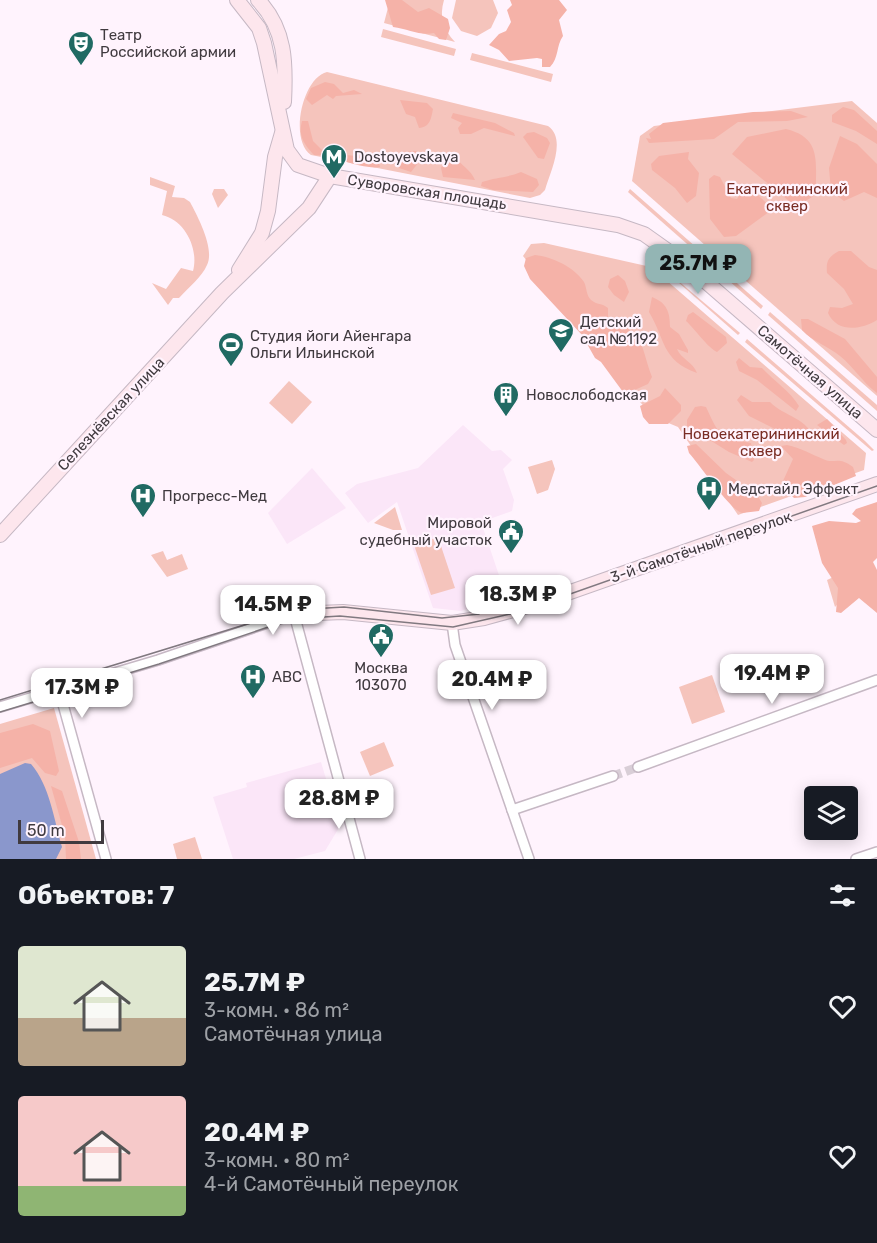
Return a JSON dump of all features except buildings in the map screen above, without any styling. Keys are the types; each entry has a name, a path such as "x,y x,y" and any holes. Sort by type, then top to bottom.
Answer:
{"main road":[{"name":"Суворовская площадь","path":"237,0 259,28 273,74 282,135 287,150 298,165 330,176 522,208"},
{"path":"258,0 269,11 283,47 285,71 282,135"},
{"name":"Селезнёвская улица","path":"222,293 262,233 268,211 275,157 282,135"},
{"name":"Селезнёвская улица","path":"0,535 222,293 309,207 330,176"},
{"name":"Самотёчная улица","path":"522,208 618,225 651,239 694,272 877,430"},
{"name":"3-й Самотёчный переулок","path":"294,614 343,612 452,623 518,610 877,484"}],"street":[{"path":"294,614 360,859"},
{"name":"3-й Самотёчный переулок","path":"0,707 294,614"},
{"path":"452,623 455,645 529,859"},
{"path":"638,767 877,680"},
{"path":"59,690 106,859"},
{"path":"512,810 613,776"},
{"path":"856,859 877,852"}],"shaded area":[{"path":"463,425 492,451 501,450 512,460 503,469 514,500 512,511 481,522 506,596 461,611 433,608 397,502 368,523 345,493 357,484 418,468"},
{"path":"312,468 346,508 287,544 268,513"},
{"path":"321,762 340,826 325,851 294,859 233,859 213,797 247,787 246,783"}],"green space":[{"path":"385,0 402,0 418,12 429,8 448,19 450,28 446,40 439,39 434,33 419,33 393,27"},
{"path":"390,0 444,0 443,22 455,42 384,23"},
{"path":"456,0 493,0 498,13 491,28 477,36 461,31 452,18"},
{"path":"510,0 559,0 567,10 559,20 563,36 555,60 550,67 542,67 542,59 537,58 509,61 499,50 489,45 499,34 506,31 511,22 507,10 512,5"},
{"path":"383,29 456,49 454,56 381,37"},
{"path":"472,53 553,74 551,82 470,60"},
{"path":"327,72 548,126 554,132 557,147 545,190 540,195 530,198 311,155 304,147 301,137 301,110 311,85"},
{"path":"325,82 334,84 343,93 354,90 362,94 336,96 333,99 327,95 312,105 306,99 311,88"},
{"path":"400,100 427,103 433,109 428,124 419,128 415,117 406,114"},
{"name":"Екатерининский сквер","path":"852,101 877,123 877,396 632,181 640,136 654,126"},
{"path":"843,107 854,110 877,131 877,144 856,131 832,122 832,115"},
{"path":"791,111 808,117 787,121 738,122 714,139 649,143 646,138 651,139 649,134 663,123 753,112"},
{"path":"453,113 495,123 514,133 515,136 484,128 471,134 460,134 458,128 462,123 451,118"},
{"path":"302,121 308,121 313,141 324,152 378,159 380,167 314,155 303,139"},
{"path":"786,129 806,139 811,145 816,162 816,194 800,203 789,201 732,154 747,137"},
{"path":"534,132 547,138 550,143 544,159 538,158 523,137 527,133"},
{"path":"840,136 857,144 877,164 877,198 864,192 844,201 831,191 829,168"},
{"path":"416,151 419,162 411,172 399,168 404,152"},
{"path":"689,152 688,159 699,173 696,196 687,203 675,188 652,170 651,164 659,156"},
{"path":"446,157 455,157 475,180 443,177 441,168"},
{"path":"521,172 537,179 539,185 533,192 493,190 481,186 482,182"},
{"path":"714,175 720,177 731,198 737,199 743,189 750,188 773,209 736,236 724,237 710,219 709,179"},
{"path":"150,177 175,186 172,197 184,198 190,202 204,233 209,251 207,265 202,274 179,298 173,298 168,305 152,283 166,289 181,268 193,271 194,254 183,229 170,218 162,215 167,191 150,185"},
{"path":"214,189 224,189 228,195 218,208 212,194"},
{"path":"630,189 763,306 761,309 628,192"},
{"name":"Новоекатерининский сквер","path":"544,243 651,267 866,453 864,470 738,515 678,427 654,417 639,401 523,256 531,244"},
{"path":"839,251 851,251 869,267 877,270 877,320 864,326 843,327 837,324 828,313 830,307 842,308 853,304 844,289 827,273 828,260"},
{"path":"644,252 740,333 738,335"},
{"path":"535,255 555,260 574,271 584,282 591,300 608,308 608,319 629,329 635,335 643,348 652,377 648,384 628,393 623,392 601,362 595,358 582,335 530,279 524,266 526,258"},
{"path":"618,275 625,281 629,292 624,302 608,287 610,279"},
{"path":"652,297 667,309 670,327 679,334 688,353 677,349 697,373 685,368 670,355 649,312"},
{"path":"693,312 726,337 727,343 717,352 686,321 688,315"},
{"path":"770,312 877,405 877,411 768,315"},
{"path":"801,319 808,319 845,339 877,377 877,393 840,356 802,330"},
{"path":"747,339 874,450 872,451 745,342"},
{"path":"739,358 750,367 762,368 787,391 799,406 796,411 757,380 739,371 736,362"},
{"path":"289,381 312,402 292,424 269,403"},
{"path":"665,388 681,405 681,411 668,424 649,424 643,417 640,406 660,396"},
{"path":"741,395 752,402 770,402 802,422 811,433 813,440 783,433 749,416 737,400"},
{"path":"695,407 706,407 718,430 726,437 751,443 754,460 752,462 729,452 687,426 687,420"},
{"path":"827,419 847,443 844,445 817,425"},
{"path":"696,444 726,473 757,495 762,503 759,511 742,513 730,504 689,453 687,446"},
{"path":"787,445 827,461 848,463 853,467 856,476 805,497 794,498 786,490 783,481 793,459 781,446"},
{"path":"552,460 555,469 548,490 537,494 528,467"},
{"path":"877,502 877,558 873,562 877,570 877,613 859,598 841,613 836,612 838,588 822,563 812,526 829,521 856,523 861,521 852,514 856,509"},
{"path":"395,507 402,530 393,530 374,523"},
{"path":"438,537 455,588 431,595 414,545"},
{"path":"163,551 167,560 182,554 188,569 167,577 151,555"},
{"path":"842,573 848,592 835,607 827,580"},
{"path":"483,581 488,598 472,605 467,587"},
{"path":"712,675 725,712 692,724 679,687"},
{"path":"54,708 96,859 0,859 0,724"},
{"path":"33,724 50,731 59,771 56,776 45,773 32,758 0,768 0,733"},
{"path":"384,742 394,766 370,776 360,752"},
{"path":"51,786 62,791 79,842 81,859 66,859 65,836"},
{"path":"195,837 202,859 177,859 173,844"}],"water":[{"path":"25,763 31,764 43,782 51,804 62,847 56,859 0,859 0,774"}],"tunnel":[{"path":"613,776 638,767"}],"tram line":[{"path":"0,712 159,664 292,619 340,616 453,627 519,612 877,486"},
{"path":"0,700 293,610 344,607 442,618 479,614"}],"place":[{"name":"Театр Российской армии","path":"81,67"},
{"name":"Dostoyevskaya","path":"334,180"},
{"name":"Детский сад №1192","path":"561,354"},
{"name":"Студия йоги Айенгара Ольги Ильинской","path":"231,368"},
{"name":"Новослободская","path":"506,418"},
{"name":"Медстайл Эффект","path":"709,512"},
{"name":"Прогресс-Мед","path":"143,519"},
{"name":"Мировой судебный участок","path":"511,555"},
{"name":"Москва 103070","path":"381,659"},
{"name":"ABC","path":"253,700"}]}
